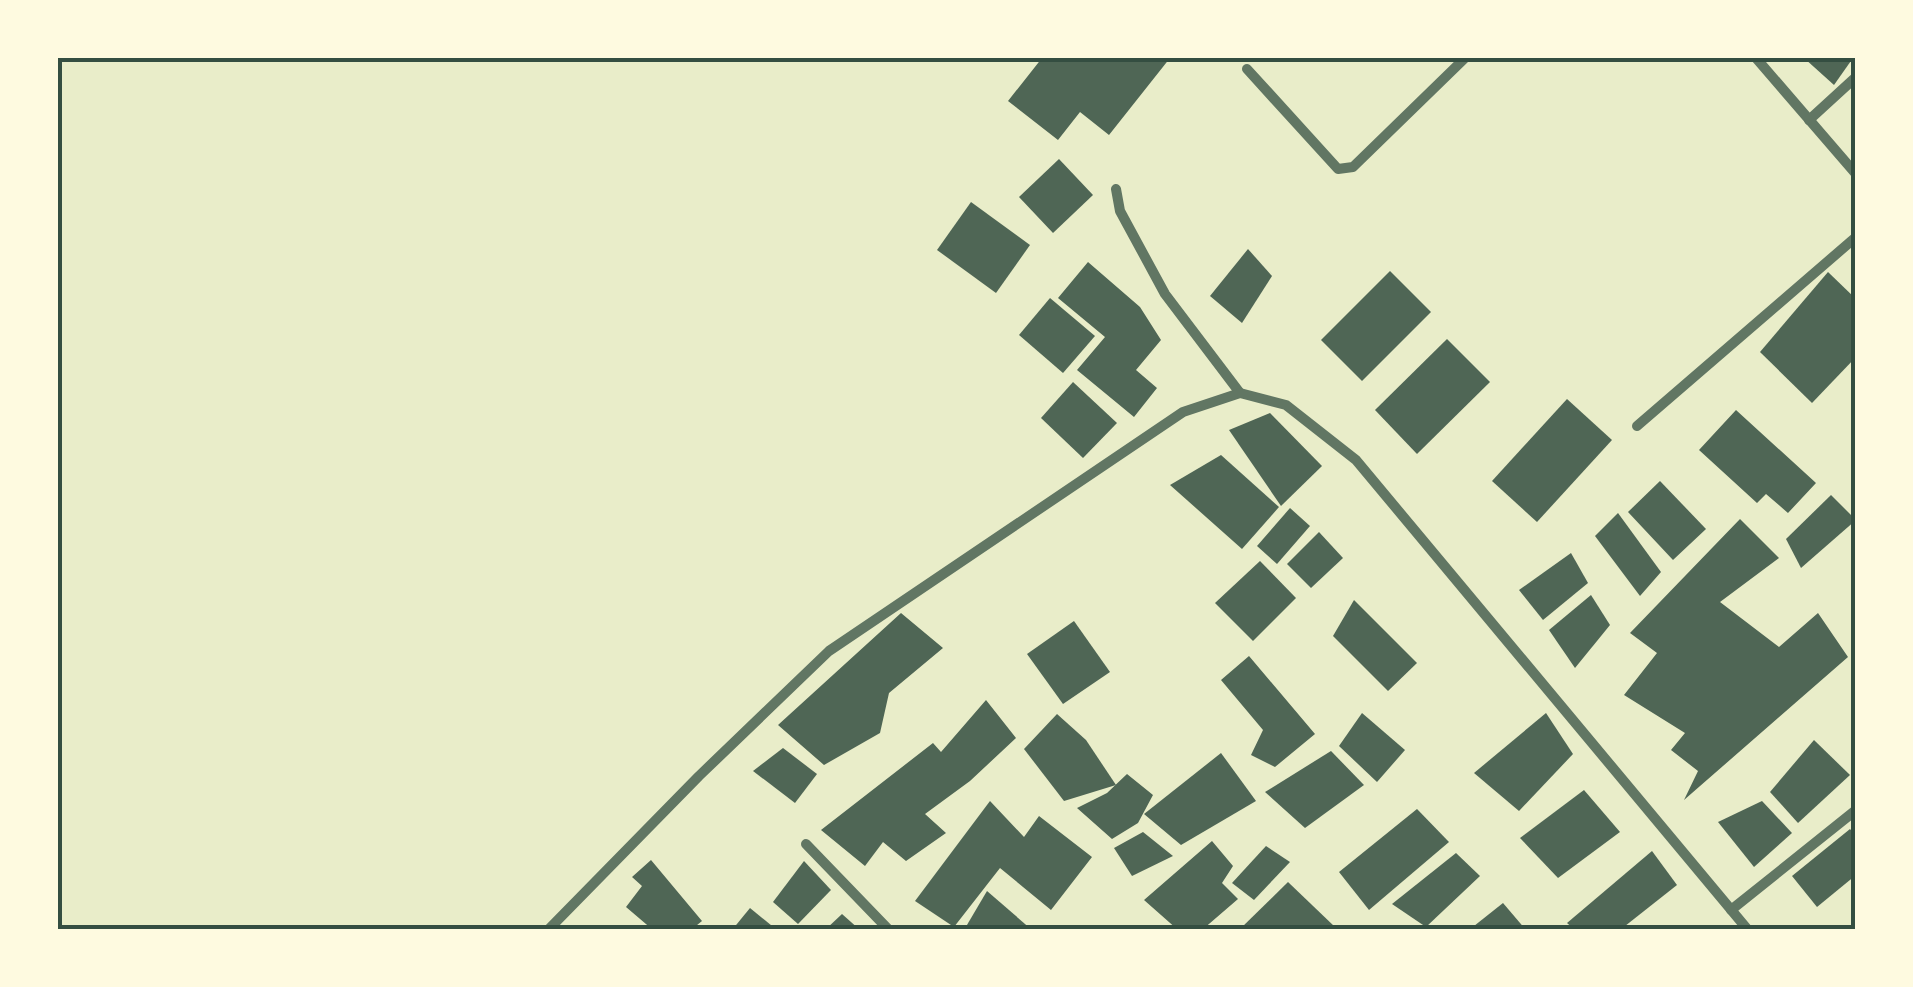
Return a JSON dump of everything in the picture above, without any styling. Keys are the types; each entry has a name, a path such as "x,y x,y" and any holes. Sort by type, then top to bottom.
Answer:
{"street":[{"path":"1247,68 1338,169 1353,167 1466,58"},
{"path":"1756,58 1856,174"},
{"path":"1809,120 1856,77"},
{"path":"1116,189 1120,211 1165,294 1240,393"},
{"path":"1637,426 1856,237"},
{"path":"548,930 699,776 830,651 1183,412 1240,393 1286,406 1356,460 1748,930"},
{"path":"1731,910 1856,810"},
{"path":"806,844 889,930"}],"building":[{"path":"1042,58 1170,58 1109,135 1080,112 1058,140 1008,101"},
{"path":"1804,58 1853,58 1834,85"},
{"path":"1059,159 1093,195 1053,233 1019,197"},
{"path":"971,202 1030,245 996,293 937,250"},
{"path":"1248,249 1272,276 1242,323 1210,296"},
{"path":"1088,262 1140,307 1161,340 1136,370 1157,388 1134,417 1077,370 1105,337 1058,298"},
{"path":"1390,271 1431,312 1362,381 1321,340"},
{"path":"1828,272 1856,299 1856,357 1812,403 1760,352"},
{"path":"1050,298 1095,336 1063,373 1019,335"},
{"path":"1447,339 1490,382 1417,454 1375,410"},
{"path":"1073,382 1117,423 1083,458 1041,418"},
{"path":"1567,399 1612,440 1537,522 1492,481"},
{"path":"1736,410 1816,483 1788,513 1766,494 1757,503 1699,450"},
{"path":"1270,413 1322,466 1281,506 1229,430"},
{"path":"1221,455 1279,507 1242,549 1170,485"},
{"path":"1660,481 1706,529 1673,560 1628,512"},
{"path":"1831,495 1856,520 1801,568 1786,539"},
{"path":"1290,508 1310,526 1277,564 1257,546"},
{"path":"1618,513 1661,572 1640,596 1595,536"},
{"path":"1740,519 1779,558 1720,602 1779,647 1818,613 1848,657 1684,800 1698,771 1671,750 1685,733 1624,695 1657,653 1630,633"},
{"path":"1319,532 1343,558 1311,588 1287,564"},
{"path":"1571,553 1588,583 1543,620 1519,590"},
{"path":"1260,561 1296,598 1253,641 1215,603"},
{"path":"1591,595 1610,625 1575,668 1549,630"},
{"path":"1354,600 1417,663 1388,691 1333,636"},
{"path":"901,613 943,648 889,693 880,733 824,765 778,725"},
{"path":"1074,621 1110,672 1063,704 1027,654"},
{"path":"1249,656 1315,734 1275,767 1251,755 1263,730 1221,680"},
{"path":"986,700 1016,738 970,781 925,814 946,833 906,861 883,842 865,866 821,830 933,743 941,752"},
{"path":"1362,713 1405,750 1377,782 1339,746"},
{"path":"1546,713 1573,754 1519,811 1474,773"},
{"path":"1057,714 1086,740 1116,785 1064,801 1024,749"},
{"path":"1814,740 1850,775 1798,823 1770,792"},
{"path":"783,748 817,774 795,803 753,771"},
{"path":"1331,751 1364,785 1305,828 1265,792"},
{"path":"1221,753 1256,801 1181,845 1144,814"},
{"path":"1127,774 1153,795 1138,823 1112,839 1077,808 1107,793"},
{"path":"1584,790 1620,832 1558,878 1520,838"},
{"path":"990,801 1024,837 1039,816 1092,857 1051,910 1000,868 954,927 915,901"},
{"path":"1762,801 1792,833 1754,867 1718,822"},
{"path":"1417,809 1449,842 1369,910 1339,872"},
{"path":"1850,829 1856,836 1856,875 1817,907 1792,876"},
{"path":"1143,832 1173,856 1132,876 1114,848"},
{"path":"1212,841 1233,866 1222,883 1238,899 1202,930 1178,930 1144,900"},
{"path":"1266,846 1290,862 1254,900 1232,883"},
{"path":"1652,851 1677,885 1620,930 1575,930 1567,923"},
{"path":"1456,853 1480,876 1426,927 1392,904"},
{"path":"651,860 702,921 691,930 653,930 626,907 642,886 632,877"},
{"path":"804,861 831,890 798,924 773,902"},
{"path":"1288,882 1335,927 1239,930"},
{"path":"987,891 1032,930 964,930"},
{"path":"1503,903 1526,930 1469,930"},
{"path":"750,908 777,930 732,930"},
{"path":"842,914 860,930 825,930"}]}
